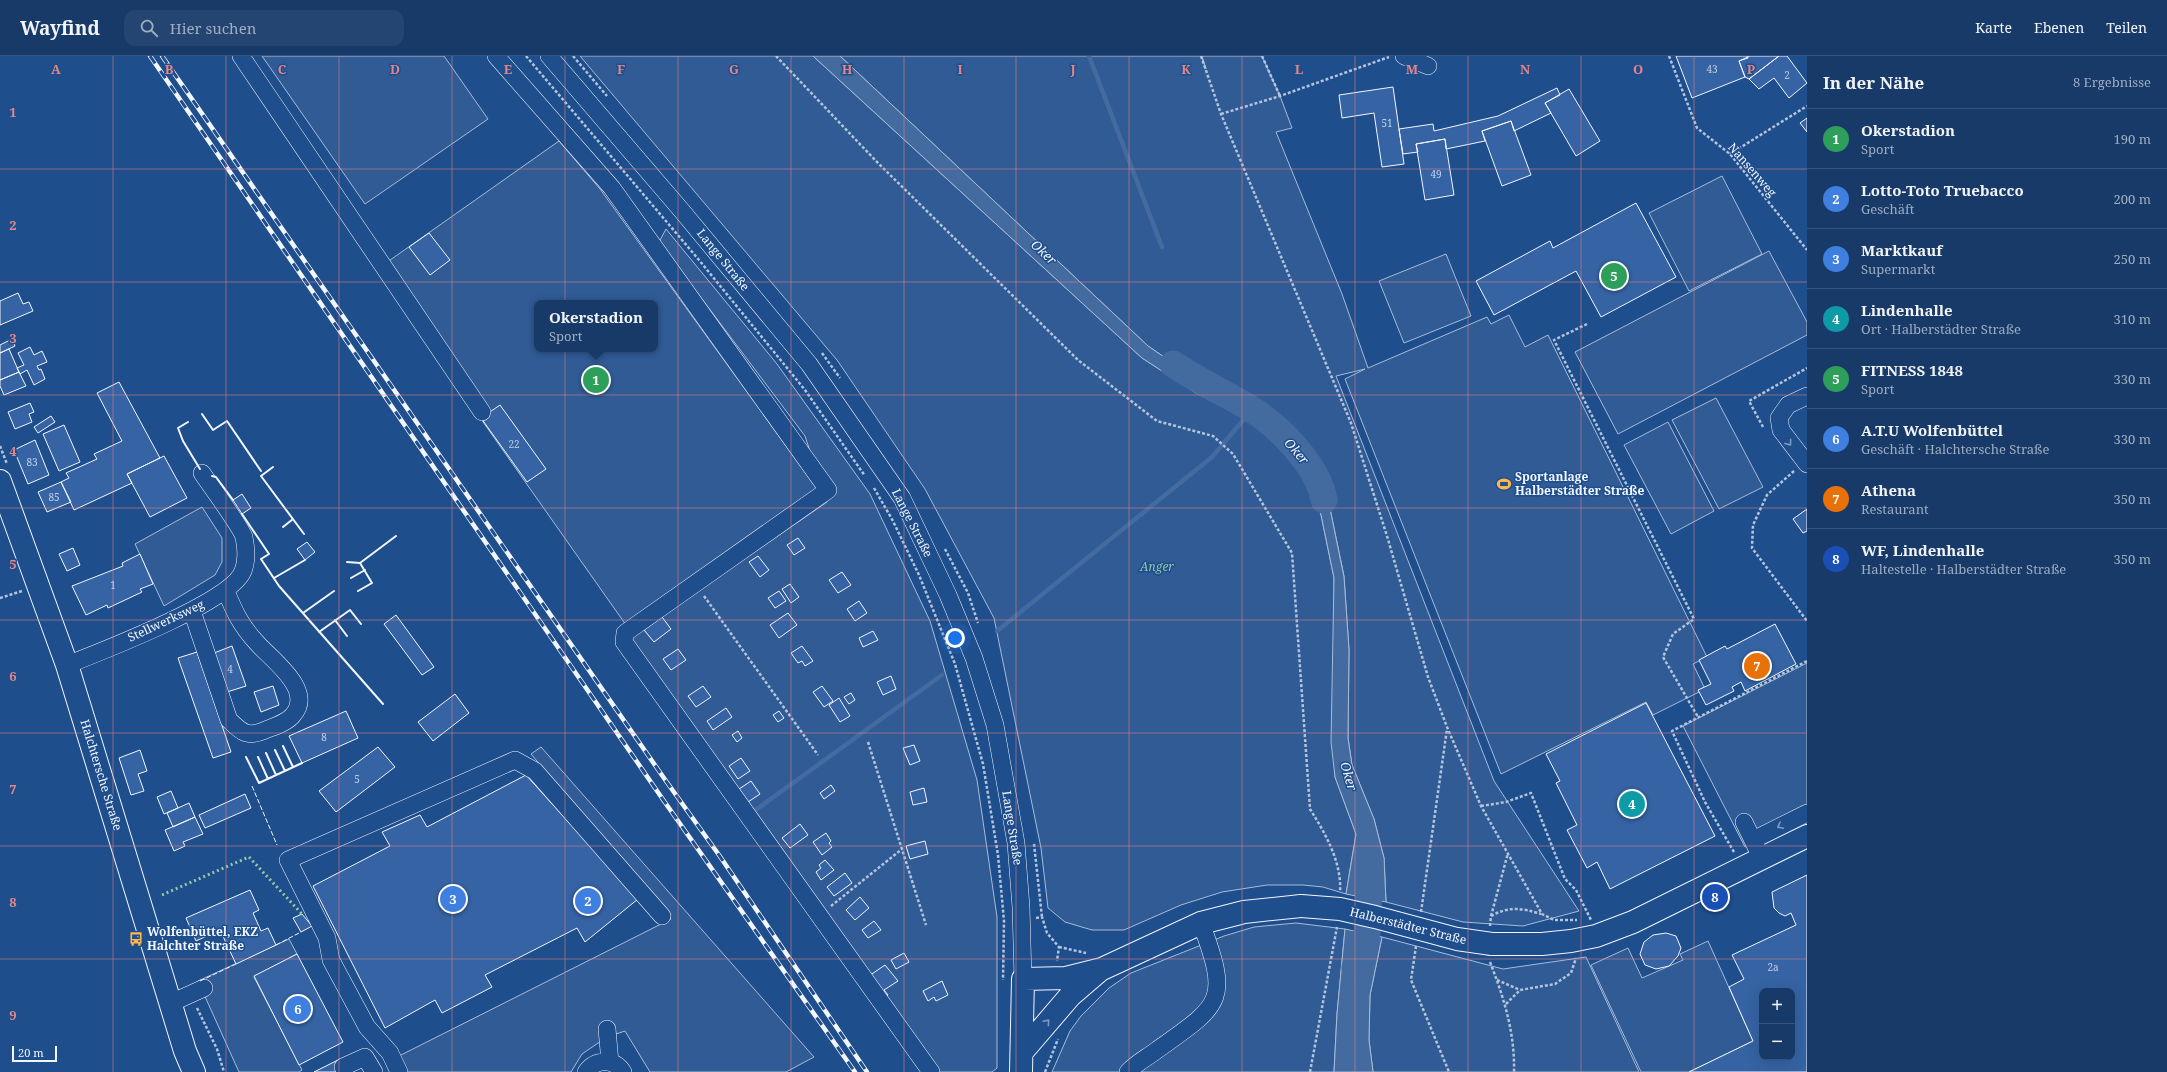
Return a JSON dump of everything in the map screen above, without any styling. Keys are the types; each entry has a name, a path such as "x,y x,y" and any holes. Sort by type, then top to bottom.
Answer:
{"main road":[{"name":"Halchtersche Straße","path":"0,481 68,665 171,1003 194,1072"},
{"name":"Halberstädter Straße","path":"1023,979 1066,978 1102,969 1201,923 1244,912 1301,906 1340,909 1457,939 1492,944 1542,944 1571,941 1596,936 1633,922 1743,868 1758,850 1807,836"},
{"path":"1021,1062 1070,996 1102,969"},
{"name":"Lange Straße","path":"1021,1062 1023,979"}],"street":[{"path":"241,56 482,412"},
{"path":"496,56 612,188 828,490 625,633 624,642 931,1072"},
{"name":"Lange Straße","path":"549,56 682,211 809,364 902,498 948,595 974,658 994,726 1016,843 1022,919 1023,979"},
{"path":"1404,56 1428,66"},
{"path":"1806,463 1780,430 1779,418 1788,405 1807,396"},
{"name":"Stellwerksweg","path":"68,665 192,611 226,591 235,583 243,571 246,556 244,536 202,473"},
{"path":"192,611 229,720 242,733 256,734 280,724 293,716 299,703 296,687 280,665 257,643 237,619 226,591"},
{"path":"399,1072 390,1053 367,1027 331,960 327,938 288,860 515,760 535,771 662,916"},
{"path":"1744,822 1758,850 1807,813"},
{"path":"1128,1072 1199,1020 1214,1002 1218,985 1215,959 1201,923"},
{"path":"171,1003 204,988"},
{"path":"586,1072 596,1063 616,1067 607,1029"},
{"path":"343,1067 365,1058 374,1072"}],"path":[{"path":"776,56 877,162 1078,360 1157,422 1213,436 1233,454 1292,553 1310,808 1326,834 1341,878 1339,900"},
{"path":"1201,56 1221,114 1351,423 1387,536 1428,678 1447,727 1481,806 1542,914"},
{"path":"1262,56 1280,96"},
{"path":"1221,114 1280,96 1394,56"},
{"name":"Nansenweg","path":"1668,56 1697,128 1730,154 1807,250"},
{"path":"1730,154 1807,106"},
{"path":"1587,324 1554,340 1694,619 1673,634 1663,656 1698,717"},
{"path":"1806,463 1767,495 1753,525 1752,548 1807,622"},
{"path":"695,584 818,755"},
{"path":"1743,868 1705,802 1672,731 1807,661"},
{"path":"1420,917 1447,727"},
{"path":"868,742 926,925"},
{"path":"1481,806 1506,802 1531,793 1565,879 1576,890 1587,909 1593,925 1586,922"},
{"path":"820,915 902,849"},
{"path":"1491,916 1504,909 1525,910 1542,914 1554,920 1580,920"},
{"path":"1004,921 1042,917 1046,933 1059,947 1055,978"},
{"path":"1310,1072 1337,921"},
{"path":"1416,941 1411,980 1449,1072"},
{"path":"1497,980 1520,990 1555,984 1572,973 1578,952"},
{"path":"1514,1072 1514,1056 1506,1004 1520,990"},
{"path":"1045,1072 1062,1032"}],"shaded area":[{"path":"262,56 444,56 488,119 365,204"},
{"name":"Anger","path":"580,56 813,56 1142,358 1196,393 1245,418 1278,443 1304,471 1318,500 1334,578 1335,777 1356,834 1346,894 1323,887 1303,885 1267,885 1222,892 1181,905 1124,930 1092,930 1065,922 1048,908 1041,848 994,618 925,489 837,360"},
{"path":"840,56 1201,56 1206,69 1202,56 1262,56 1280,96 1292,128 1276,132 1342,294 1368,368 1487,317 1491,324 1509,315 1525,347 1548,335 1707,657 1693,664 1705,689 1653,715 1646,702 1501,774 1345,379 1365,369 1336,376 1494,781 1579,911 1523,926 1463,922 1386,902 1384,858 1374,819 1352,765 1348,738 1349,650 1344,576 1328,499 1255,412 1205,385 1148,346"},
{"path":"559,141 600,189 818,490 626,625 376,270"},
{"path":"1722,176 1762,254 1689,291 1649,213"},
{"path":"666,229 777,364 870,494 930,621 977,780 997,917 997,1068 992,1072 931,1072 624,642 827,502 805,436 659,242"},
{"path":"1769,251 1807,322 1807,335 1618,434 1575,352"},
{"path":"1446,254 1471,316 1404,343 1379,281"},
{"path":"1716,398 1763,487 1719,509 1672,420"},
{"path":"1668,422 1714,511 1671,534 1624,445"},
{"path":"202,507 222,538 222,562 215,575 164,606 135,544"},
{"path":"1807,663 1807,815 1745,847 1683,726"},
{"path":"541,747 814,1057 786,1072 650,1072 625,1031 607,1037 582,1054 571,1072 407,1072 399,1056 671,919 531,754"},
{"path":"1296,923 1345,929 1337,1014 1334,1072 1052,1072 1070,1031 1081,1016 1109,988 1131,973 1224,936 1254,927"},
{"path":"1382,937 1503,969 1586,957 1639,1072 1373,1072 1369,1040 1370,995"},
{"path":"289,939 297,954 254,977 302,1070 299,1072 239,1072 198,981"},
{"path":"1708,941 1753,1041 1689,1072 1641,1072 1591,965 1628,948 1642,978 1683,960 1680,954"}],"water":[{"path":"813,56 840,56 1148,346 1205,385 1255,412 1314,470 1328,499 1344,577 1349,650 1348,738 1352,765 1374,819 1384,858 1386,902 1346,894 1356,834 1335,777 1331,742 1334,578 1318,500 1304,471 1278,443 1245,418 1196,393 1142,358"},
{"path":"1345,929 1382,937 1370,995 1369,1040 1373,1072 1334,1072 1337,1014"}],"building":[{"path":"1676,56 1747,56 1748,58 1739,61 1745,77 1692,98"},
{"path":"1750,56 1779,56 1749,79 1745,77 1739,61"},
{"path":"1779,56 1787,56 1807,83 1789,98 1774,78 1759,89 1749,79"},
{"path":"1393,87 1404,164 1382,167 1374,113 1342,118 1339,95"},
{"path":"1557,88 1560,95 1545,103 1551,113 1514,131 1511,121 1482,131 1485,141 1446,149 1445,139 1416,144 1418,152 1403,154 1399,129 1433,124 1434,131 1498,116"},
{"path":"1569,89 1600,141 1576,156 1545,103"},
{"path":"1807,118 1807,132 1800,123"},
{"path":"1511,121 1531,175 1502,186 1482,131"},
{"path":"1445,139 1454,195 1425,200 1416,144"},
{"path":"1636,203 1676,277 1601,317 1576,271 1494,315 1476,281 1550,241 1553,248"},
{"path":"429,233 450,260 430,275 409,247"},
{"path":"18,293 23,304 29,302 33,311 0,325 0,301"},
{"path":"12,339 15,346 0,353 0,345"},
{"path":"30,347 34,355 42,351 47,362 37,366 39,370 41,369 45,379 34,385 27,370 20,374 17,368 24,365 18,353"},
{"path":"9,349 19,372 0,380 0,353"},
{"path":"19,372 26,386 4,395 0,386 0,380"},
{"path":"119,382 160,458 127,474 132,483 74,510 61,482 69,478 66,473 97,459 94,454 122,441 97,393"},
{"path":"30,403 34,412 29,414 32,422 15,429 8,412"},
{"path":"500,405 546,469 527,482 481,418"},
{"path":"51,416 55,422 38,433 34,427"},
{"path":"64,425 80,462 59,471 43,434"},
{"path":"35,440 49,475 28,484 14,450"},
{"path":"164,456 187,498 150,517 127,474"},
{"path":"61,482 71,502 47,512 38,492"},
{"path":"242,494 251,508 242,514 233,500"},
{"path":"1807,509 1807,531 1803,533 1793,519"},
{"path":"798,538 805,548 794,555 787,545"},
{"path":"307,542 315,552 305,560 297,549"},
{"path":"73,548 80,565 67,571 59,554"},
{"path":"140,554 153,584 140,589 142,592 108,608 107,605 86,615 72,586 123,566 122,563"},
{"path":"758,556 769,570 760,577 749,562"},
{"path":"842,572 851,585 838,593 829,580"},
{"path":"790,584 799,597 791,603 782,589"},
{"path":"779,591 786,601 775,608 768,598"},
{"path":"859,601 867,613 855,621 847,609"},
{"path":"788,613 797,625 779,638 770,625"},
{"path":"396,615 434,667 422,675 384,624"},
{"path":"662,617 671,629 654,642 644,630"},
{"path":"1775,624 1796,664 1745,691 1741,682 1732,687 1734,691 1706,705 1698,690 1711,684 1699,660 1725,646 1727,649"},
{"path":"873,631 878,640 863,647 859,638"},
{"path":"232,646 246,686 227,692 214,653"},
{"path":"802,646 813,661 805,666 802,661 798,663 791,653"},
{"path":"678,649 686,660 671,670 663,659"},
{"path":"197,652 231,752 213,758 178,658"},
{"path":"891,676 896,689 883,695 877,682"},
{"path":"273,686 279,705 261,712 254,692"},
{"path":"703,686 711,697 696,707 688,696"},
{"path":"822,686 833,701 824,707 813,692"},
{"path":"851,693 855,700 849,704 844,697"},
{"path":"455,694 469,713 433,741 418,722"},
{"path":"839,698 850,716 840,722 829,705"},
{"path":"1646,703 1715,836 1610,889 1597,862 1587,868 1567,830 1577,825 1556,783 1560,781 1546,754"},
{"path":"726,708 732,717 713,730 707,721"},
{"path":"346,711 358,738 302,763 289,736"},
{"path":"779,711 784,718 778,722 773,715"},
{"path":"738,731 742,738 737,742 732,735"},
{"path":"914,745 920,761 910,765 903,748"},
{"path":"378,747 395,767 336,812 319,791"},
{"path":"140,750 147,771 138,774 144,791 131,795 119,758"},
{"path":"741,758 750,771 738,779 729,766"},
{"path":"526,775 638,899 585,942 577,928 485,975 492,987 442,1013 435,1000 385,1028 313,886 390,846 382,832 420,815 427,827"},
{"path":"751,781 760,794 748,802 739,789"},
{"path":"831,785 835,791 824,799 820,793"},
{"path":"924,788 927,802 913,805 910,792"},
{"path":"171,791 178,808 164,814 157,797"},
{"path":"245,794 251,808 205,828 199,815"},
{"path":"189,803 195,817 173,827 167,813"},
{"path":"195,817 203,834 183,842 185,846 174,851 165,830"},
{"path":"800,824 808,835 790,848 782,838"},
{"path":"826,833 831,841 829,843 832,847 822,855 813,842"},
{"path":"925,841 928,854 910,859 906,846"},
{"path":"825,860 834,870 821,880 816,872 821,868 819,865"},
{"path":"845,873 852,883 834,896 827,887"},
{"path":"1807,875 1807,1072 1689,1072 1753,1041 1729,987 1744,979 1732,955 1796,925 1791,913 1785,916 1774,908 1772,892"},
{"path":"250,890 259,910 253,913 261,931 268,928 276,945 236,964 220,930 196,941 186,918"},
{"path":"860,897 869,908 855,920 846,910"},
{"path":"302,914 312,926 301,932 293,918"},
{"path":"874,921 881,930 868,938 862,930"},
{"path":"1666,933 1676,936 1681,948 1678,956 1669,966 1656,969 1645,965 1640,954 1644,942 1653,935"},
{"path":"904,953 909,962 896,969 891,960"},
{"path":"297,954 343,1042 299,1065 254,976"},
{"path":"885,965 898,981 884,990 888,995 882,1000 866,978"},
{"path":"942,981 948,995 936,1001 934,997 928,1001 923,991"},
{"path":"340,1059 346,1072 314,1072"}],"waterway":[{"path":"1089,56 1162,247"},
{"name":"Oker","path":"1173,364 1248,407 1272,424 1295,447 1314,473 1324,500"},
{"path":"997,631 1212,457 1245,418 1249,408"},
{"path":"757,809 942,675"},
{"name":"Oker","path":"1355,968 1367,933 1370,862"}],"railway":[{"path":"150,56 664,801 855,1072"},
{"path":"162,56 719,855 867,1072"}],"hedge":[{"path":"162,895 249,857 302,914"}],"fence":[{"path":"252,786 277,845"},
{"path":"276,945 301,932"},
{"path":"200,981 236,964"}],"wall":[{"path":"202,414 213,430 227,421 261,471"},
{"path":"188,422 178,428 183,441 200,469"},
{"path":"273,467 261,476 304,534"},
{"path":"212,476 216,477 233,500"},
{"path":"242,514 269,554 261,559 279,586 383,704"},
{"path":"283,527 293,519"},
{"path":"347,562 360,563 396,536"},
{"path":"274,578 305,560"},
{"path":"358,591 372,583 360,563"},
{"path":"351,578 365,570"},
{"path":"303,613 334,591"},
{"path":"319,632 350,610 361,624"},
{"path":"335,620 347,636"},
{"path":"283,746 293,767"},
{"path":"275,750 285,771"},
{"path":"266,753 276,775"},
{"path":"246,757 259,783 302,763"},
{"path":"258,757 268,779"}],"place":[{"name":"FITNESS 1848","path":"1614,276"},
{"name":"Okerstadion","path":"596,380"},
{"name":"Sportanlage Halberstädter Straße","path":"1504,484"},
{"name":"Athena","path":"1757,666"},
{"name":"Lindenhalle","path":"1632,804"},
{"name":"WF, Lindenhalle","path":"1715,897"},
{"name":"Marktkauf","path":"453,899"},
{"name":"Lotto-Toto Truebacco","path":"588,901"},
{"name":"Wolfenbüttel, EKZ Halchter Straße","path":"136,939"},
{"name":"A.T.U Wolfenbüttel","path":"298,1009"}]}
